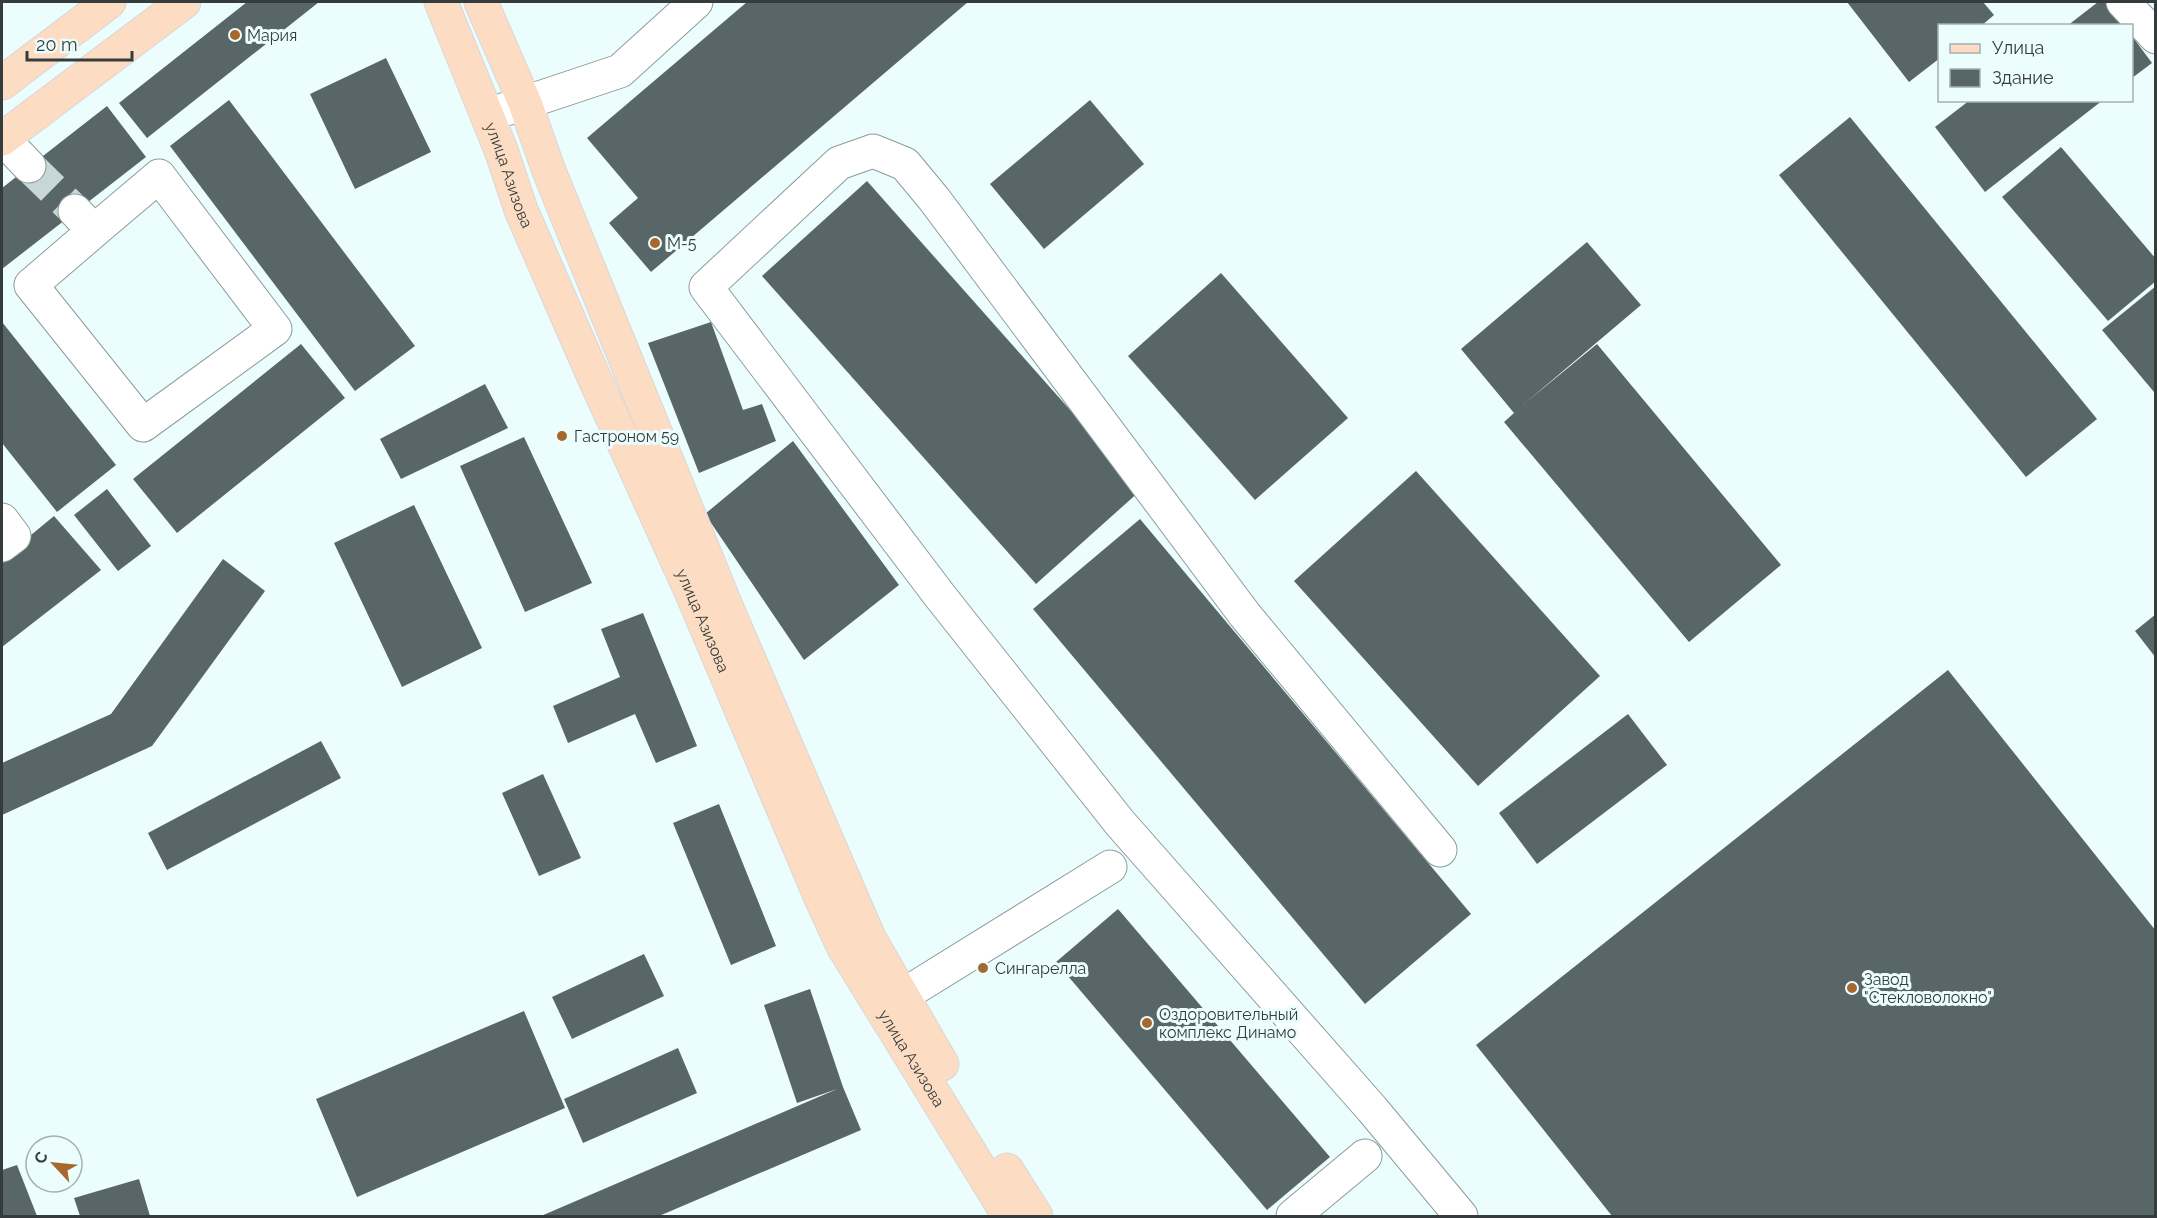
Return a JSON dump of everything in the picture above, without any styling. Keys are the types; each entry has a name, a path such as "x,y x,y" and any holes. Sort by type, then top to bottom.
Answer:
{"main road":[{"path":"2,83 109,2"},
{"path":"2,139 184,2"},
{"name":"улица Азизова","path":"441,2 488,115 521,210 690,589 843,946 1009,1216"},
{"name":"улица Азизова","path":"481,2 525,103 549,171 731,616 869,938 932,1048 1036,1216"}],"street":[{"path":"488,115 620,71 696,2"},
{"path":"2123,2 2156,37"},
{"path":"2,139 29,166"},
{"path":"1440,850 1245,615 934,200 904,164 873,151 839,163 706,287 940,596 1120,823 1372,1109 1461,1216"},
{"path":"159,176 275,329 143,425 31,285 84,221 159,176"},
{"path":"2,520 14,536 2,545"},
{"path":"902,996 1110,867"},
{"path":"1293,1216 1365,1156"}],"building":[{"path":"247,2 319,2 147,138 119,103"},
{"path":"747,2 968,2 651,272 609,223 638,198 587,138"},
{"path":"1847,2 1983,2 1994,15 1983,24 1938,24 1938,60 1909,82"},
{"path":"2098,2 2105,2 2122,24 2070,24"},
{"path":"2133,37 2152,63 2133,77"},
{"path":"386,58 431,152 355,189 310,94"},
{"path":"229,100 415,346 355,391 170,146"},
{"path":"1090,100 1144,164 1044,249 990,184"},
{"path":"1967,102 2100,102 1985,192 1935,127"},
{"path":"107,106 146,157 2,269 2,188"},
{"path":"1850,117 2097,419 2026,477 1779,175"},
{"path":"2061,147 2156,259 2156,281 2108,321 2002,197"},
{"path":"867,181 1141,490 1036,584 762,276"},
{"path":"1587,242 1641,305 1524,404 1597,344 1781,565 1689,642 1504,422 1514,413 1461,349"},
{"path":"1221,273 1348,418 1255,500 1128,356"},
{"path":"2156,286 2156,391 2154,392 2102,330"},
{"path":"2,322 116,465 57,512 2,443"},
{"path":"711,322 743,410 762,404 776,441 699,473 648,343"},
{"path":"301,344 345,398 177,533 133,479"},
{"path":"485,384 508,428 401,479 380,439"},
{"path":"524,437 592,583 525,612 460,466"},
{"path":"793,441 899,585 804,660 705,514"},
{"path":"1416,471 1600,676 1478,786 1294,581"},
{"path":"107,489 151,546 118,571 74,515"},
{"path":"414,505 482,648 402,687 334,543"},
{"path":"54,516 101,570 2,647 2,559"},
{"path":"1140,519 1471,914 1365,1004 1033,609"},
{"path":"223,559 265,591 152,746 2,815 2,763 111,714"},
{"path":"643,613 697,746 656,763 635,714 568,743 553,706 620,677 601,629"},
{"path":"2156,614 2156,658 2135,631"},
{"name":"Завод \"Стекловолокно\"","path":"1948,670 2156,931 2156,1216 1612,1216 1476,1045"},
{"path":"1628,714 1667,765 1537,864 1499,813"},
{"path":"321,741 341,778 167,870 148,833"},
{"path":"543,774 581,858 539,876 502,793"},
{"path":"719,804 776,946 731,965 673,823"},
{"path":"1118,909 1330,1157 1267,1210 1056,962"},
{"path":"644,954 664,996 572,1039 552,997"},
{"path":"810,989 843,1087 861,1130 659,1216 541,1216 837,1089 797,1103 764,1005"},
{"path":"524,1011 565,1108 357,1197 316,1099"},
{"path":"678,1048 697,1093 583,1143 564,1099"},
{"path":"17,1165 24,1183 24,1194 28,1194 37,1216 2,1216 2,1170"},
{"path":"139,1179 150,1216 80,1216 74,1198"}],"tunnel":[{"path":"29,166 75,211"}],"place":[{"name":"Мария","path":"235,35"},
{"name":"М-5","path":"655,243"},
{"name":"Гастроном 59","path":"562,436"},
{"name":"Сингарелла","path":"983,968"},
{"name":"Завод \"Стекловолокно\"","path":"1852,988"},
{"name":"Оздоровительный комплекс Динамо","path":"1147,1023"}]}
